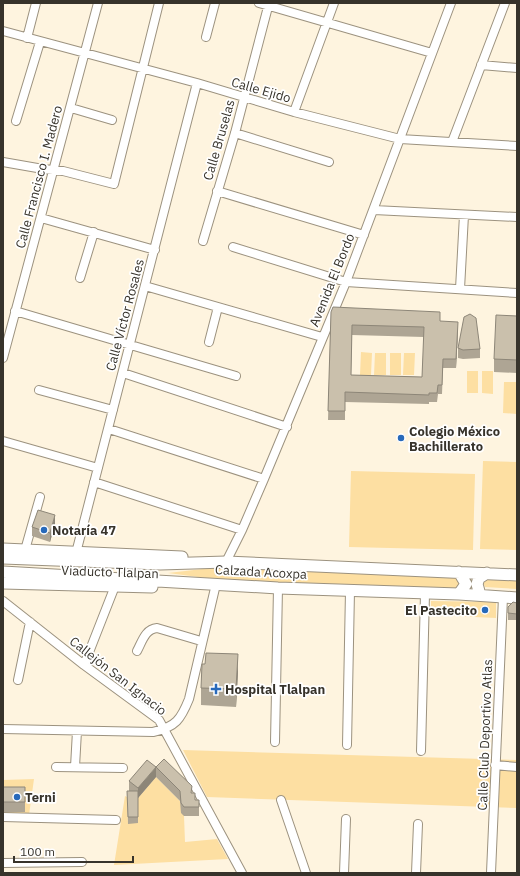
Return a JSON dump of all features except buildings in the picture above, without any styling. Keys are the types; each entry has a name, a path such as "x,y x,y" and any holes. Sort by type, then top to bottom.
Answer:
{"main road":[{"name":"Viaducto Tlalpan","path":"3,549 177,556 200,562"},
{"name":"Calzada Acoxpa","path":"3,558 160,564 226,562 517,574"},
{"name":"Calzada Acoxpa","path":"3,572 278,588 459,594 517,598"},
{"path":"459,572 466,584 459,594"},
{"path":"480,595 477,584 479,578 487,573"},
{"name":"Viaducto Tlalpan","path":"5,584 184,588 216,584"}],"street":[{"path":"28,38 36,3"},
{"name":"Calle Francisco I. Madero","path":"3,358 55,170 98,3"},
{"path":"3,162 55,170 114,184 144,69 159,3"},
{"path":"206,36 215,3"},
{"path":"259,3 269,4 432,53"},
{"path":"294,112 334,3"},
{"name":"Avenida El Bordo","path":"226,562 242,530 287,427 322,337 346,282 451,3"},
{"path":"452,142 505,3"},
{"name":"Calle Bruselas","path":"203,241 235,133 269,4"},
{"name":"Calle Ejido","path":"3,31 197,83 294,112 400,139 517,146"},
{"path":"16,121 40,42"},
{"path":"481,65 517,68"},
{"name":"Calle Víctor Rosales","path":"76,552 109,429 197,83"},
{"path":"71,108 112,120"},
{"path":"235,133 329,162"},
{"path":"217,191 364,235"},
{"path":"374,210 517,217"},
{"path":"460,289 464,215"},
{"path":"41,218 155,250"},
{"path":"80,278 94,232"},
{"path":"233,247 346,282 517,293"},
{"path":"145,286 322,337"},
{"path":"209,342 218,307"},
{"path":"15,311 236,376"},
{"path":"123,374 287,427"},
{"path":"39,390 113,410"},
{"path":"109,429 264,479"},
{"path":"3,441 98,468"},
{"path":"94,482 242,530"},
{"path":"25,550 40,497"},
{"path":"3,730 153,732 172,726 183,714 189,699 201,641 216,584"},
{"path":"84,665 115,586"},
{"path":"275,742 278,588"},
{"path":"347,745 350,591"},
{"path":"421,751 425,594"},
{"name":"Calle Club Deportivo Atlas","path":"491,873 503,597"},
{"name":"Callejón San Ignacio","path":"3,601 84,665 159,720 242,873"},
{"path":"18,680 30,622"},
{"path":"137,651 147,632 152,628 157,628 201,641"},
{"path":"75,767 77,731"},
{"path":"495,765 517,766"},
{"path":"56,767 122,768"},
{"path":"281,800 306,873"},
{"path":"3,816 116,820"},
{"path":"344,873 346,819"},
{"path":"416,873 418,824"},
{"path":"3,863 82,862"}],"shaded area":[{"path":"361,352 372,353 371,375 360,375"},
{"path":"375,353 386,353 386,375 374,375"},
{"path":"390,353 401,353 401,375 390,375"},
{"path":"404,353 415,353 414,375 403,375"},
{"path":"467,371 478,371 478,393 467,393"},
{"path":"482,371 493,371 493,394 482,393"},
{"path":"504,382 517,382 517,414 503,413"},
{"path":"483,461 517,462 517,550 480,549"},
{"path":"351,471 475,474 473,550 349,547"},
{"path":"228,566 456,576 459,581 458,587 453,589 221,580 168,573"},
{"path":"488,577 517,578 517,589 485,587 483,582"},
{"path":"431,601 496,602 496,618 431,615"},
{"path":"183,750 517,760 517,808 207,797"},
{"path":"156,777 180,801 184,816 185,842 217,839 228,859 114,865 125,796 127,797 128,824 138,798"},
{"name":"Terni","path":"34,779 29,815 3,815 3,780"}],"place":[{"name":"Colegio México Bachillerato","path":"401,438"},
{"name":"Notaría 47","path":"44,530"},
{"name":"El Pastecito","path":"485,610"},
{"name":"Hospital Tlalpan","path":"216,689"},
{"name":"Terni","path":"17,797"}]}
